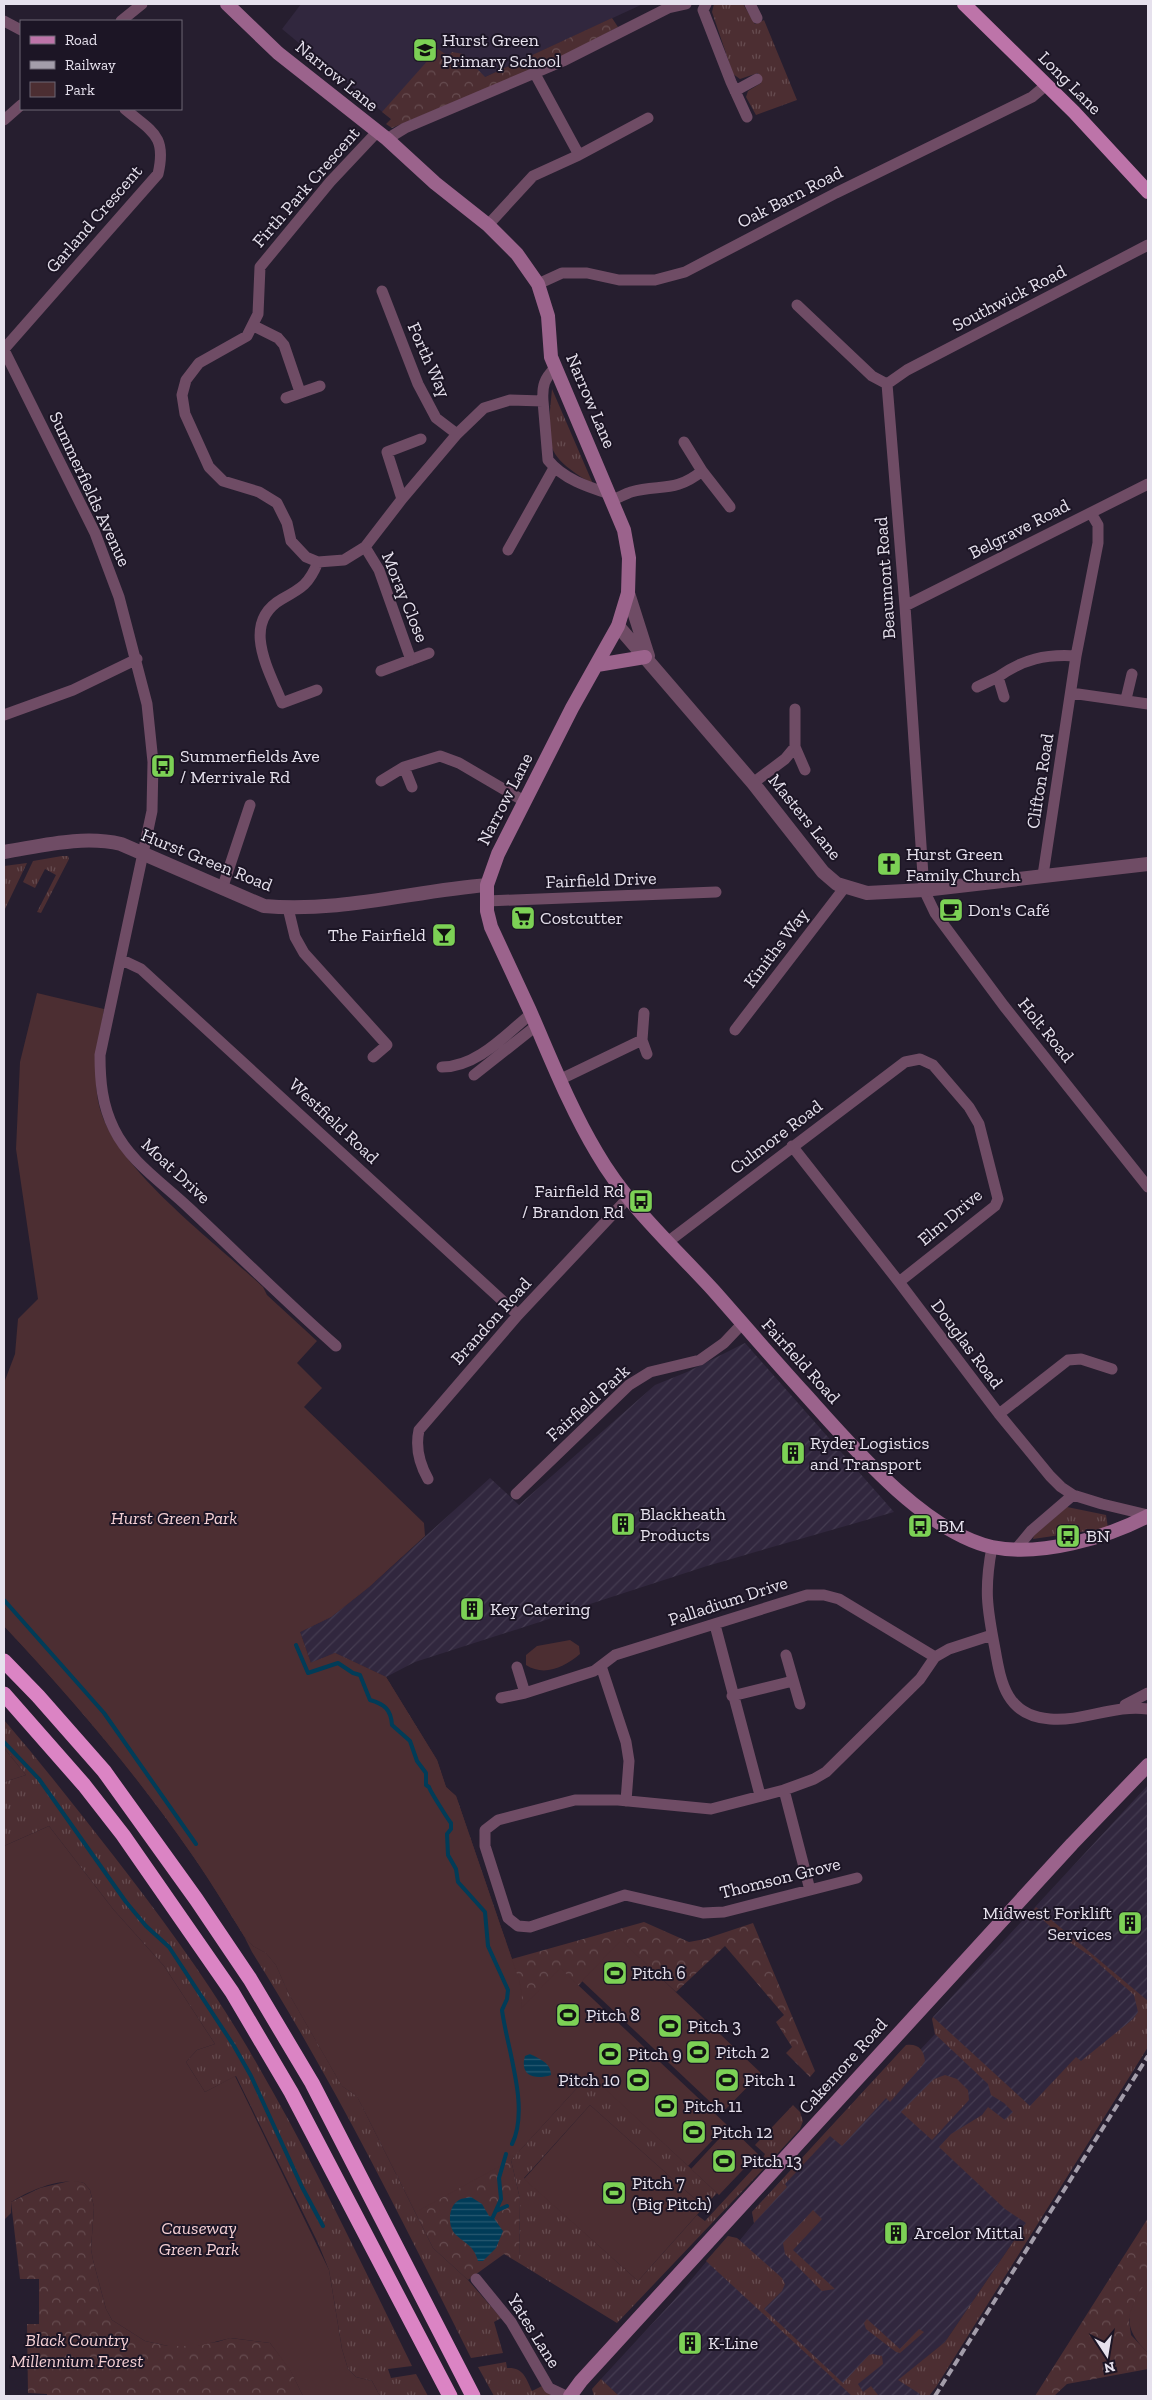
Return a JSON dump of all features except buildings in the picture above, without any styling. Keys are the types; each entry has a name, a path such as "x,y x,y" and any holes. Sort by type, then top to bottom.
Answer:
{"highway":[{"path":"4,1662 104,1771 196,1899 250,1979 312,2083 473,2396"},
{"path":"4,1694 84,1785 123,1835 232,1992 291,2092 450,2396"}],"main road":[{"name":"Narrow Lane","path":"227,4 278,53 382,136 435,183 488,225 517,254 538,284 548,316 551,357 624,530 629,558 628,593 618,626 524,801 498,854 487,886"},
{"name":"Long Lane","path":"964,4 1045,86 1074,112 1148,192"},
{"path":"597,665 648,661"},
{"name":"Fairfield Road","path":"487,886 491,927 559,1080 596,1153 627,1199 668,1241 870,1467 931,1516 972,1540 992,1547 1037,1548 1090,1540 1121,1530 1148,1515"},
{"name":"Cakemore Road","path":"570,2396 581,2381 1032,1888 1148,1765"}],"street":[{"path":"122,20 142,4"},
{"name":"Firth Park Crescent","path":"254,326 258,314 260,268 330,182 382,136 563,61 668,8 686,4"},
{"path":"706,4 703,10 747,117"},
{"path":"750,4 757,18"},
{"path":"4,21 20,29"},
{"path":"534,72 579,155"},
{"path":"735,91 757,79"},
{"name":"Oak Barn Road","path":"538,284 562,273 587,273 619,280 655,280 685,272 836,193 1032,96 1045,86"},
{"path":"4,120 20,106"},
{"name":"Garland Crescent","path":"4,350 158,174 162,156 161,144 150,130 126,110"},
{"path":"488,225 533,176 579,155 648,118"},
{"name":"Southwick Road","path":"887,384 906,370 1148,245"},
{"name":"Forth Way","path":"382,291 418,384 436,418 457,434"},
{"path":"797,304 872,376 887,384"},
{"path":"300,392 284,345 278,338 254,326 248,336 199,364 190,374 183,387 185,414 209,466 216,475 230,484 259,492 277,503 287,523 291,541 306,557 318,562 344,560 366,547 402,498 457,434 484,408 510,400 543,401"},
{"name":"Summerfields Avenue","path":"4,350 95,533 119,597 137,660 147,704 153,762 152,811 142,854"},
{"path":"555,368 546,376 542,386 548,460 554,468 587,487 611,497 631,492 671,487 688,482 702,470"},
{"name":"Beaumont Road","path":"887,384 905,606 924,890"},
{"path":"286,398 320,386"},
{"path":"402,498 387,452 421,438"},
{"path":"684,442 730,507"},
{"path":"508,550 554,468"},
{"name":"Belgrave Road","path":"905,606 1148,484"},
{"name":"Clifton Road","path":"1043,876 1072,693 1076,656 1098,542 1098,525 1091,513"},
{"name":"Moray Close","path":"366,547 379,570 411,660"},
{"path":"317,690 282,703 259,644 258,630 268,611 278,601 305,586 318,562"},
{"path":"628,593 648,661"},
{"name":"Masters Lane","path":"618,626 753,783 823,872 837,884 867,893 924,890 1148,864"},
{"name":"Moray Close","path":"381,671 429,653"},
{"path":"977,687 1035,657 1076,656"},
{"path":"4,715 74,690 137,660"},
{"path":"1126,699 1132,674"},
{"path":"998,677 1004,697"},
{"path":"1072,693 1126,699 1148,704"},
{"path":"795,709 795,747 805,770"},
{"path":"753,783 784,759 795,747"},
{"path":"381,781 404,767 440,756 459,763 524,801"},
{"path":"404,767 412,787"},
{"path":"222,889 250,805"},
{"name":"Hurst Green Road","path":"4,852 71,841 102,840 121,844 264,906 288,908 324,906 487,886"},
{"name":"Moat Drive","path":"142,854 122,960 100,1055 102,1094 114,1130 126,1148 151,1175 188,1207 281,1297 336,1346"},
{"name":"Kiniths Way","path":"736,1030 845,886"},
{"name":"Holt Road","path":"924,890 935,913 1004,1006 1148,1187"},
{"name":"Fairfield Drive","path":"487,901 716,892"},
{"path":"288,908 295,937 304,954 387,1045 373,1057"},
{"name":"Westfield Road","path":"122,960 141,969 518,1314"},
{"path":"644,1013 642,1040 647,1054"},
{"path":"442,1067 456,1067 475,1058 533,1020"},
{"path":"474,1075 533,1020"},
{"path":"559,1080 642,1040"},
{"name":"Elm Drive","path":"899,1282 995,1206 998,1199 979,1124 969,1107 933,1065 920,1059 905,1062"},
{"name":"Culmore Road","path":"668,1241 905,1062"},
{"name":"Douglas Road","path":"792,1146 899,1282 999,1414 1050,1476 1073,1495 1148,1515"},
{"name":"Brandon Road","path":"428,1479 419,1464 417,1440 419,1430 518,1314 627,1199"},
{"name":"Fairfield Park","path":"516,1494 629,1385 650,1372 700,1360 724,1343 742,1324"},
{"path":"999,1414 1068,1360 1081,1359 1112,1369"},
{"path":"1016,1549 1031,1531 1073,1495"},
{"path":"992,1547 986,1580 986,1602 1001,1685 1014,1704 1030,1716 1051,1719 1077,1718 1116,1709 1148,1709"},
{"name":"Palladium Drive","path":"501,1698 525,1694 594,1671 615,1655 715,1625 807,1594 824,1595 839,1599 935,1657"},
{"path":"715,1625 732,1696 760,1795"},
{"path":"935,1657 949,1649 992,1635"},
{"path":"786,1655 800,1704"},
{"name":"Thomson Grove","path":"857,1878 724,1912 703,1913 626,1895 530,1927 518,1926 508,1918 485,1846 485,1830 498,1820 575,1800 626,1800 711,1809 784,1790 814,1779 826,1772 869,1730 920,1678 935,1657"},
{"path":"601,1666 626,1742 630,1761 626,1800"},
{"path":"516,1667 525,1694"},
{"path":"732,1696 793,1681"},
{"path":"1116,1709 1148,1693"},
{"path":"784,1790 810,1890"},
{"name":"Yates Lane","path":"476,2279 511,2322 549,2388 566,2396"}],"shaded area":[{"name":"Hurst Green Primary School","path":"301,4 643,4 392,120 282,29"},
{"path":"745,1343 894,1512 707,1566 553,1616 549,1619 415,1662 386,1677 335,1653 311,1663 300,1632 331,1617 369,1587 490,1478 519,1505 655,1385 687,1372"},
{"path":"1148,1785 1148,2002 1026,2223 945,2342 899,2380 920,2394 919,2396 619,2396 601,2379 674,2300 728,2236 740,2240 754,2223 752,2212 903,2049 920,2050 935,2034 933,2017"}],"green space":[{"path":"714,4 743,4 755,24 764,20 797,100 756,115 746,97 748,91 761,83 758,73 740,79 733,74 712,12"},
{"path":"612,18 618,27 566,55 392,128 386,124 391,119 382,112 438,49 448,56 452,52 463,54 485,77"},
{"path":"552,389 593,484 576,474 556,456 549,436"},
{"path":"68,856 69,859 41,913 37,912 56,875 45,869 35,888 23,882 33,861"},
{"path":"27,863 4,911 4,866"},
{"name":"Hurst Green Park","path":"37,993 104,1009 96,1076 98,1102 113,1137 129,1160 173,1207 263,1287 267,1295 317,1341 297,1363 322,1388 304,1407 424,1523 425,1536 369,1587 331,1617 300,1632 310,1663 335,1653 386,1677 437,1760 446,1787 456,1796 519,1980 522,1994 521,2009 560,1968 727,2125 688,2166 589,2074 511,2160 416,2212 357,2096 342,2086 288,1992 276,1965 266,1953 253,1946 244,1936 174,1828 128,1768 80,1710 4,1626 4,1383 15,1354 18,1319 38,1299 16,1149 20,1062"},
{"path":"1067,1507 1106,1515 1108,1528 1033,1539 1034,1535"},
{"path":"403,1528 422,1538 369,1587 331,1617 300,1632 311,1663 335,1653 386,1677 437,1760 446,1787 456,1796 512,1959 644,1922 689,1942 705,1939 753,1923 815,2071 810,2077 786,2053 792,2047 776,2022 784,2015 725,1946 676,1992 621,1941 578,1986 590,2074 511,2160 520,2199 519,2263 504,2254 468,2280 433,2248 357,2096 342,2086 288,1992 276,1965 266,1953 253,1946 244,1936 200,1866 126,1766 79,1709 4,1626 4,1564 278,1642"},
{"path":"570,1640 579,1646 580,1654 568,1663 547,1670 533,1669 526,1665 526,1655 537,1646"},
{"path":"4,1720 132,1880 189,1957 241,2037 298,2138 412,2366 388,2369 391,2378 416,2374 428,2396 380,2396 372,2381 356,2377 348,2369 342,2349 329,2270 318,2243 236,2076 205,2092 186,2062 197,2050 215,2044 164,1966 113,1909 49,1826 4,1846 4,1782 26,1775 4,1748"},
{"path":"4,1748 26,1775 4,1782"},
{"name":"Causeway Green Park","path":"49,1826 113,1909 164,1966 215,2044 197,2050 186,2062 205,2092 235,2076 329,2270 342,2349 348,2369 356,2377 372,2381 380,2396 303,2396 290,2370 270,2343 231,2338 198,2346 168,2346 145,2341 112,2320 106,2309 93,2260 91,2249 94,2207 90,2190 84,2183 56,2183 27,2193 11,2202 11,2213 4,2220 4,1846"},
{"path":"1036,1907 1148,2001 1148,2047 936,2387 929,2396 919,2396 920,2394 898,2380 945,2342 1026,2223 1005,2209 939,2147 951,2134 982,2115 988,2107 1005,2120 1013,2112 1004,2103 991,2095 988,2084 935,2034 933,2017 1030,2106 1076,2057 1081,2061 1133,2019 1138,2012 1134,1995 1090,1956 1062,1937 1033,1911"},
{"path":"244,1936 253,1946 266,1953 276,1965 288,1992 342,2086 357,2096 433,2248 468,2280 501,2318 494,2322 503,2353 471,2358 339,2101"},
{"path":"621,1940 761,2073 722,2113 582,1981"},
{"path":"906,2045 914,2045 920,2048 925,2061 921,2067 890,2102 886,2098 842,2146 830,2136 785,2184 787,2187 754,2223 752,2212"},
{"path":"590,2074 717,2193 704,2207 590,2105 524,2178 638,2281 697,2215 705,2221 763,2158 765,2154 755,2145 793,2105 800,2112 803,2121 800,2129 769,2163 617,2323 519,2263 520,2199 511,2160"},
{"path":"945,2075 957,2079 968,2090 969,2100 932,2140 901,2112 934,2079"},
{"name":"Pitch 7 (Big Pitch)","path":"590,2105 704,2207 638,2281 524,2179"},
{"name":"Pitch 13","path":"730,2127 758,2154 719,2195 691,2169"},
{"name":"Black Country Millennium Forest","path":"74,2180 84,2183 90,2190 94,2207 91,2249 106,2309 112,2320 145,2341 168,2346 217,2342 230,2338 270,2343 289,2367 303,2396 47,2396 47,2394 28,2393 27,2324 39,2324 39,2279 20,2279 11,2202 40,2188"},
{"path":"813,2210 822,2219 793,2250 835,2289 822,2291 785,2254 783,2243"},
{"path":"1148,2218 1148,2278 1129,2320 1131,2335 1148,2353 1148,2369 1067,2384 1054,2396 1035,2396"},
{"path":"728,2236 737,2238 782,2278 785,2284 782,2291 764,2309 843,2383 869,2355 882,2356 883,2364 858,2384 863,2392 871,2386 878,2395 852,2396 706,2261"},
{"path":"1148,2278 1148,2353 1133,2333 1130,2317 1136,2299"},
{"path":"867,2319 900,2349 919,2329 924,2332 900,2353 866,2329 864,2323"},
{"path":"506,2362 507,2368 517,2369 523,2374 532,2391 542,2386 552,2396 494,2396 478,2367"},
{"path":"601,2379 619,2396 594,2396 592,2389"}],"water":[{"path":"530,2054 547,2064 551,2075 535,2077 527,2073 524,2069 525,2056"},
{"path":"471,2197 482,2204 489,2216 493,2217 503,2231 496,2248 483,2261 478,2261 472,2249 456,2235 450,2222 451,2211 455,2203 460,2199"}],"waterway":[{"path":"4,1600 104,1713 196,1844"},
{"path":"296,1645 308,1673 338,1663 353,1673 360,1675 370,1700 386,1708 392,1725 410,1741 417,1761 426,1773 426,1785 451,1823 451,1829 447,1834 448,1855 456,1869 458,1882 485,1912 488,1946 508,1990 507,1999 502,2010 516,2078 519,2113 517,2130 512,2144"},
{"path":"4,1742 39,1779 126,1902 146,1926 169,1947 234,2046 251,2076 302,2187 323,2226"},
{"path":"493,2217 501,2199 499,2178 506,2154"},
{"path":"496,2211 507,2206"}],"railway":[{"path":"935,2396 1148,2056"}],"place":[{"name":"Hurst Green Primary School","path":"425,50"},
{"name":"Summerfields Ave / Merrivale Rd","path":"163,766"},
{"name":"Hurst Green Family Church","path":"889,864"},
{"name":"Don's Café","path":"951,910"},
{"name":"Costcutter","path":"523,918"},
{"name":"The Fairfield","path":"444,935"},
{"name":"Fairfield Rd / Brandon Rd","path":"641,1201"},
{"name":"Ryder Logistics and Transport","path":"793,1453"},
{"name":"Blackheath Products","path":"623,1524"},
{"name":"BM","path":"920,1526"},
{"name":"BN","path":"1068,1536"},
{"name":"Key Catering","path":"472,1609"},
{"name":"Midwest Forklift Services","path":"1130,1923"},
{"name":"Pitch 6","path":"615,1973"},
{"name":"Pitch 8","path":"568,2015"},
{"name":"Pitch 3","path":"670,2026"},
{"name":"Pitch 2","path":"698,2052"},
{"name":"Pitch 9","path":"610,2054"},
{"name":"Pitch 10","path":"638,2080"},
{"name":"Pitch 1","path":"727,2080"},
{"name":"Pitch 11","path":"666,2106"},
{"name":"Pitch 12","path":"694,2132"},
{"name":"Pitch 13","path":"724,2161"},
{"name":"Pitch 7 (Big Pitch)","path":"614,2193"},
{"name":"Arcelor Mittal","path":"896,2233"},
{"name":"K-Line","path":"690,2343"}]}
